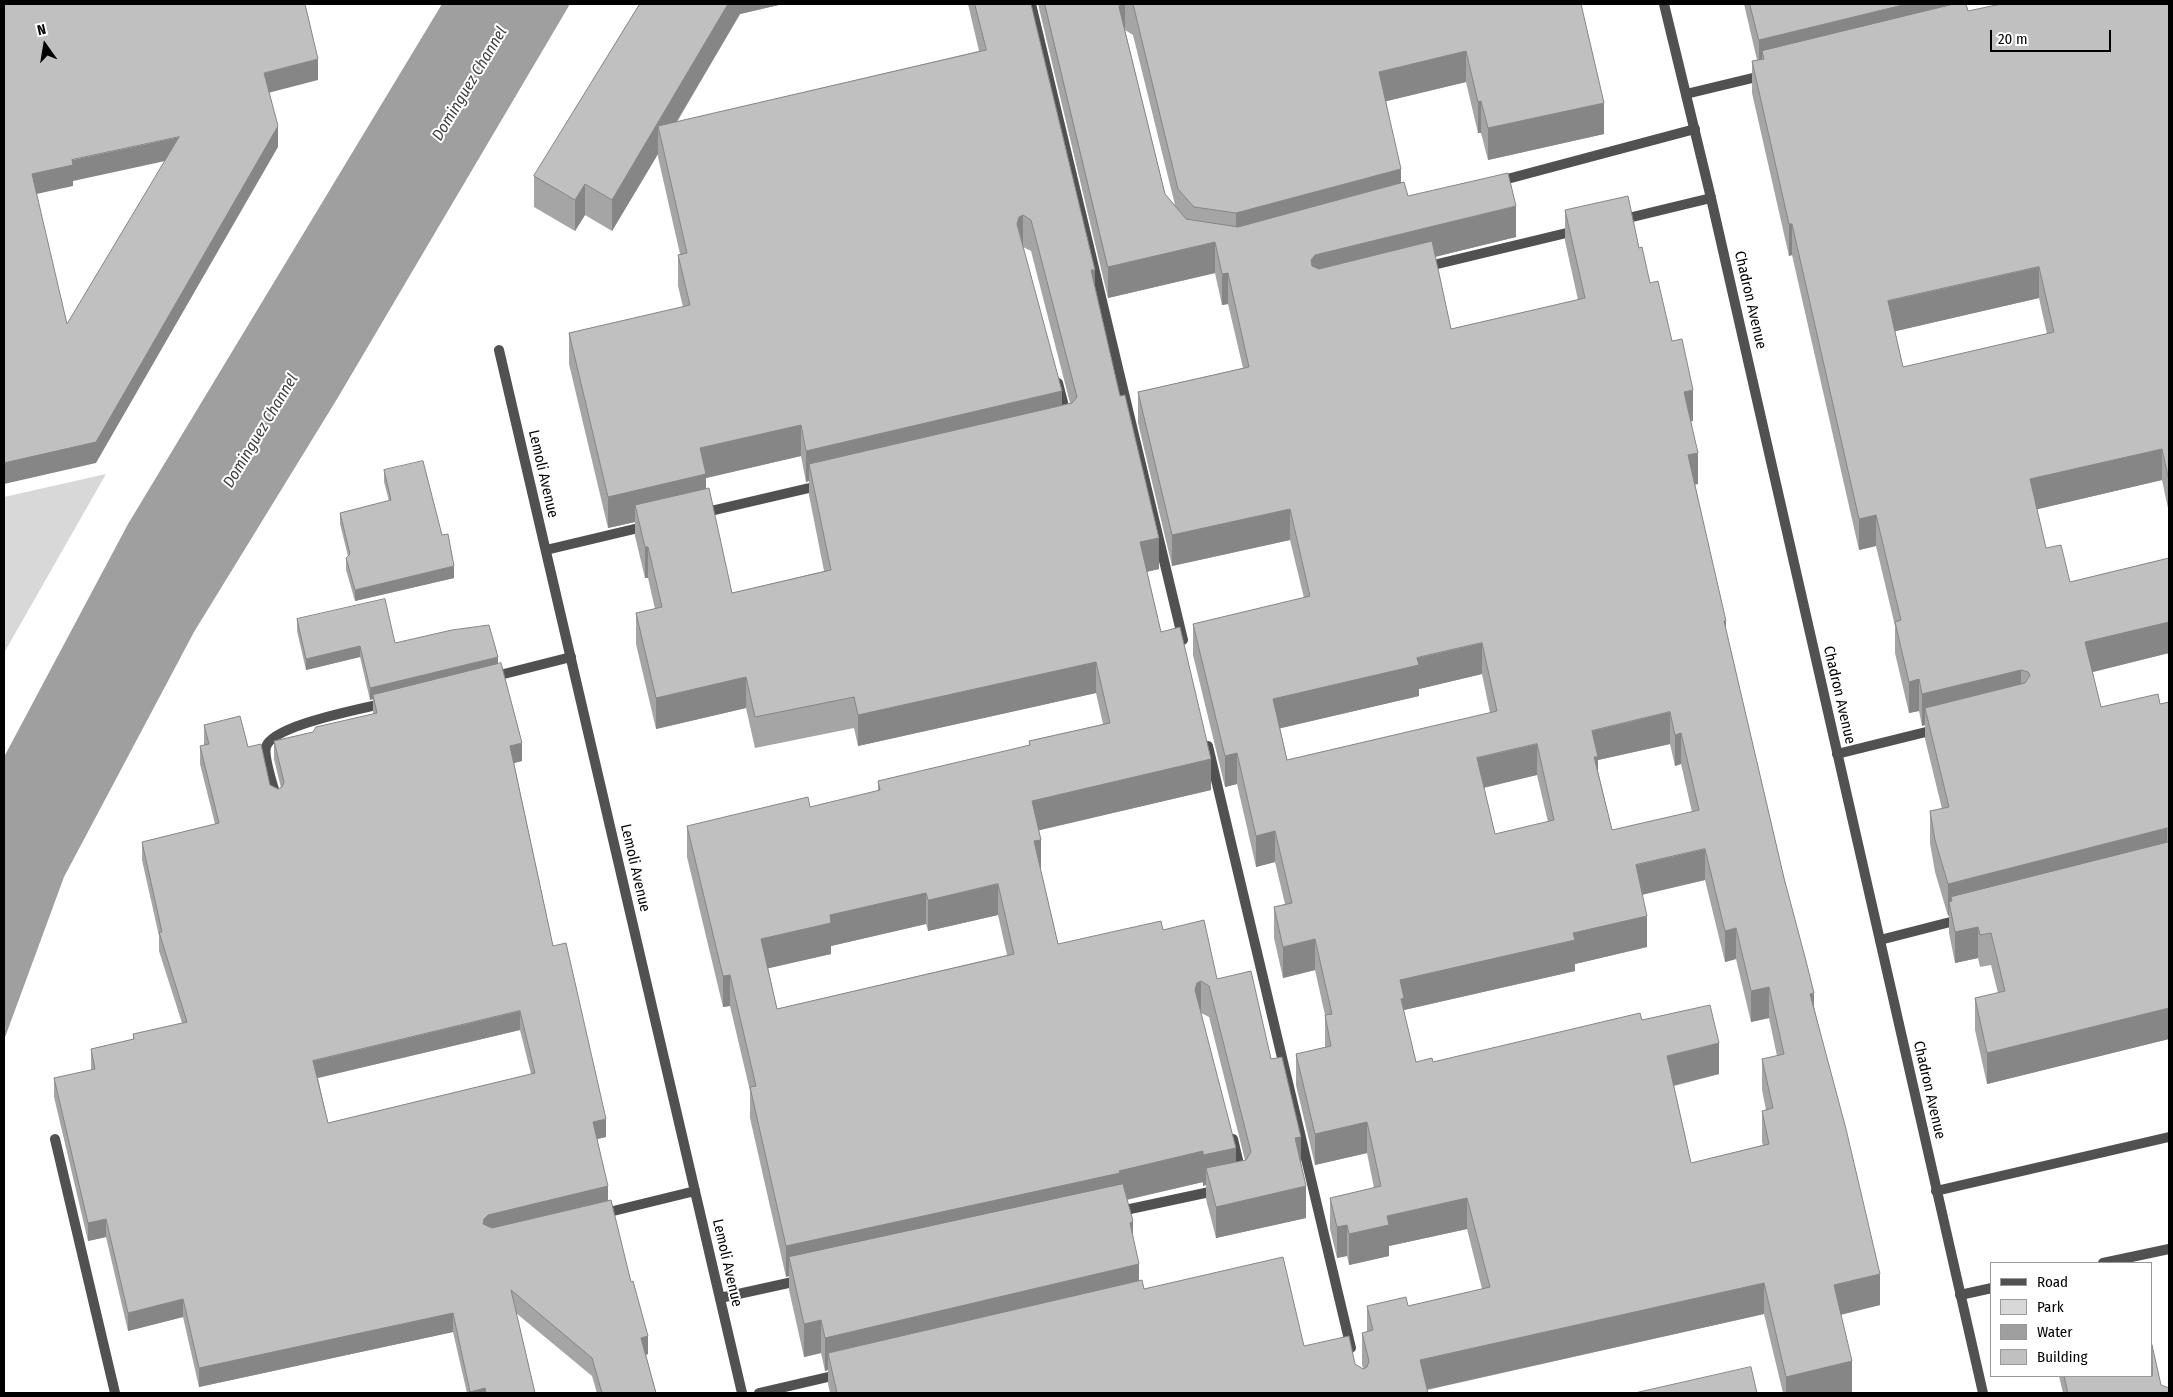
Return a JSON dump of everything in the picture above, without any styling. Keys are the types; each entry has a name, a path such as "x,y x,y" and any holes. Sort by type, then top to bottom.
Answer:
{"street":[{"path":"1031,4 1185,649"},
{"name":"Chadron Avenue","path":"1664,4 1711,198 1983,1393"},
{"path":"1686,94 1772,73"},
{"path":"1484,185 1695,129"},
{"path":"1606,224 1711,198"},
{"path":"1414,270 1586,228"},
{"name":"Lemoli Avenue","path":"500,350 742,1393"},
{"path":"1056,372 1070,427 1060,430"},
{"path":"691,516 837,482"},
{"path":"546,550 662,523"},
{"path":"481,679 571,657"},
{"path":"277,801 265,749 269,739 280,732 308,722 394,701"},
{"path":"1837,754 1946,727"},
{"path":"1205,732 1353,1356"},
{"path":"1880,940 1976,915"},
{"path":"1108,1214 1239,1186 1230,1129"},
{"path":"1936,1191 2169,1137"},
{"path":"55,1139 115,1393"},
{"path":"594,1216 695,1191"},
{"path":"2108,1262 2169,1249"},
{"path":"720,1298 817,1277"},
{"path":"1960,1294 1990,1288"},
{"path":"759,1393 849,1372"}],"green space":[{"path":"106,474 4,653 4,497"}],"water":[{"name":"Dominguez Channel","path":"442,4 570,4 337,399 194,632 64,877 4,1040 4,757 128,524"}],"building":[{"path":"4,4 305,4 318,59 264,73 278,126 96,442 4,463","holes":["179,137 67,324 32,174 73,165 72,160"]},
{"path":"640,4 728,4 612,200 585,184 575,200 534,176"},
{"path":"975,4 1031,4 1095,270 1091,270 1120,396 1125,395 1159,538 1140,542 1161,632 1180,627 1211,759 1032,801 1041,840 1034,841 1058,944 1161,921 1163,930 1204,920 1217,979 1251,971 1271,1059 1282,1057 1301,1137 1295,1138 1306,1186 1216,1207 1206,1168 1246,1160 1251,1152 1209,986 1201,981 1197,983 1195,990 1236,1148 1203,1155 1203,1151 1119,1171 1120,1173 786,1246 750,1087 756,1086 730,975 723,976 687,826 808,797 810,807 880,790 878,781 1030,745 1029,741 1110,723 1096,662 858,715 854,697 755,717 746,677 656,698 636,613 662,607 648,547 645,547 635,505 709,488 732,593 831,570 809,464 1072,403 1077,397 1031,220 1023,215 1019,217 1017,224 1062,391 806,451 801,425 700,448 706,474 608,497 569,333 690,305 678,255 687,253 658,126 986,50","holes":["998,884 1014,954 777,1009 761,939 831,923 830,915 926,893 928,900"]},
{"path":"1045,4 1120,4 1119,7 1165,194 1186,219 1238,227 1404,182 1408,196 1508,173 1516,206 1315,255 1311,260 1312,266 1319,269 1432,241 1451,329 1585,298 1565,210 1628,196 1639,248 1642,247 1650,283 1658,281 1672,341 1682,339 1693,390 1684,392 1698,453 1688,455 1726,621 1724,621 1784,878 1814,993 1810,994 1846,1129 1880,1274 1834,1285 1852,1361 1786,1377 1764,1283 1420,1360 1428,1393 837,1393 828,1353 1142,1280 1144,1289 1283,1257 1304,1346 1349,1336 1355,1364 1363,1369 1367,1367 1369,1361 1362,1333 1373,1330 1367,1306 1406,1297 1408,1306 1490,1287 1467,1198 1387,1216 1389,1225 1349,1234 1347,1225 1337,1227 1330,1198 1381,1186 1367,1122 1315,1134 1296,1054 1331,1046 1325,1015 1332,1014 1315,939 1283,947 1274,907 1292,903 1275,831 1256,836 1237,753 1225,756 1193,624 1310,596 1290,509 1172,535 1138,392 1249,367 1228,273 1222,274 1215,242 1108,267","holes":["1482,643 1497,711 1287,760 1273,699 1419,665 1417,658","1670,712 1675,735 1681,733 1699,810 1612,830 1594,757 1598,757 1592,731","1537,744 1554,820 1495,834 1477,758","1705,849 1725,931 1736,928 1751,991 1769,987 1784,1054 1762,1059 1773,1108 1762,1111 1769,1144 1691,1163 1667,1056 1719,1043 1710,1005 1642,1020 1640,1013 1433,1062 1432,1058 1416,1062 1401,999 1404,998 1400,980 1575,940 1573,933 1647,916 1636,865"]},
{"path":"1133,4 1581,4 1604,103 1488,128 1481,101 1478,102 1466,51 1379,72 1401,169 1236,213 1194,207 1178,189"},
{"path":"1750,4 1907,4 1759,40"},
{"path":"1954,4 1966,4 1968,11 2001,4 2169,4 2169,481 2162,449 2030,479 2046,548 2061,545 2070,582 2169,558 2169,622 2085,642 2101,707 2158,694 2160,704 2169,702 2169,828 1948,884 1935,840 1930,811 1949,807 1925,708 2025,683 2030,675 2028,672 2021,670 1922,694 1919,679 1909,682 1895,622 1901,620 1876,515 1859,519 1792,224 1789,224 1752,61 1764,59 1762,51","holes":["2039,267 2054,332 1903,367 1888,301"]},
{"path":"423,461 442,535 448,534 454,566 355,590 346,558 350,554 340,513 391,500 384,470"},
{"path":"385,599 395,643 452,630 489,625 498,657 370,688 360,646 306,659 297,619"},
{"path":"501,663 522,743 510,746 553,946 566,943 606,1119 593,1122 608,1186 488,1215 484,1219 483,1224 492,1228 611,1200 631,1282 633,1281 648,1336 641,1338 656,1393 602,1393 592,1358 511,1290 535,1393 486,1393 485,1388 470,1392 453,1313 199,1368 183,1299 128,1313 106,1219 88,1223 54,1078 95,1069 91,1049 134,1039 133,1034 187,1022 159,932 162,932 142,842 219,823 200,746 209,744 204,725 240,716 248,747 261,744 270,785 278,789 282,787 284,782 274,741 313,732 316,727 377,713 373,695","holes":["520,1011 535,1073 328,1123 313,1061"]},
{"path":"2169,842 2169,1008 1987,1053 1975,998 2005,991 1991,933 1980,935 1978,927 1955,932 1949,902 1952,901 1951,897"},
{"path":"1123,1184 1133,1221 1130,1223 1139,1264 825,1338 821,1320 804,1324 789,1257"},
{"path":"2153,1349 2161,1385 2169,1388 2169,1393 2068,1393 2064,1377 2153,1377"},
{"path":"1751,1367 1757,1393 1635,1393"}]}
